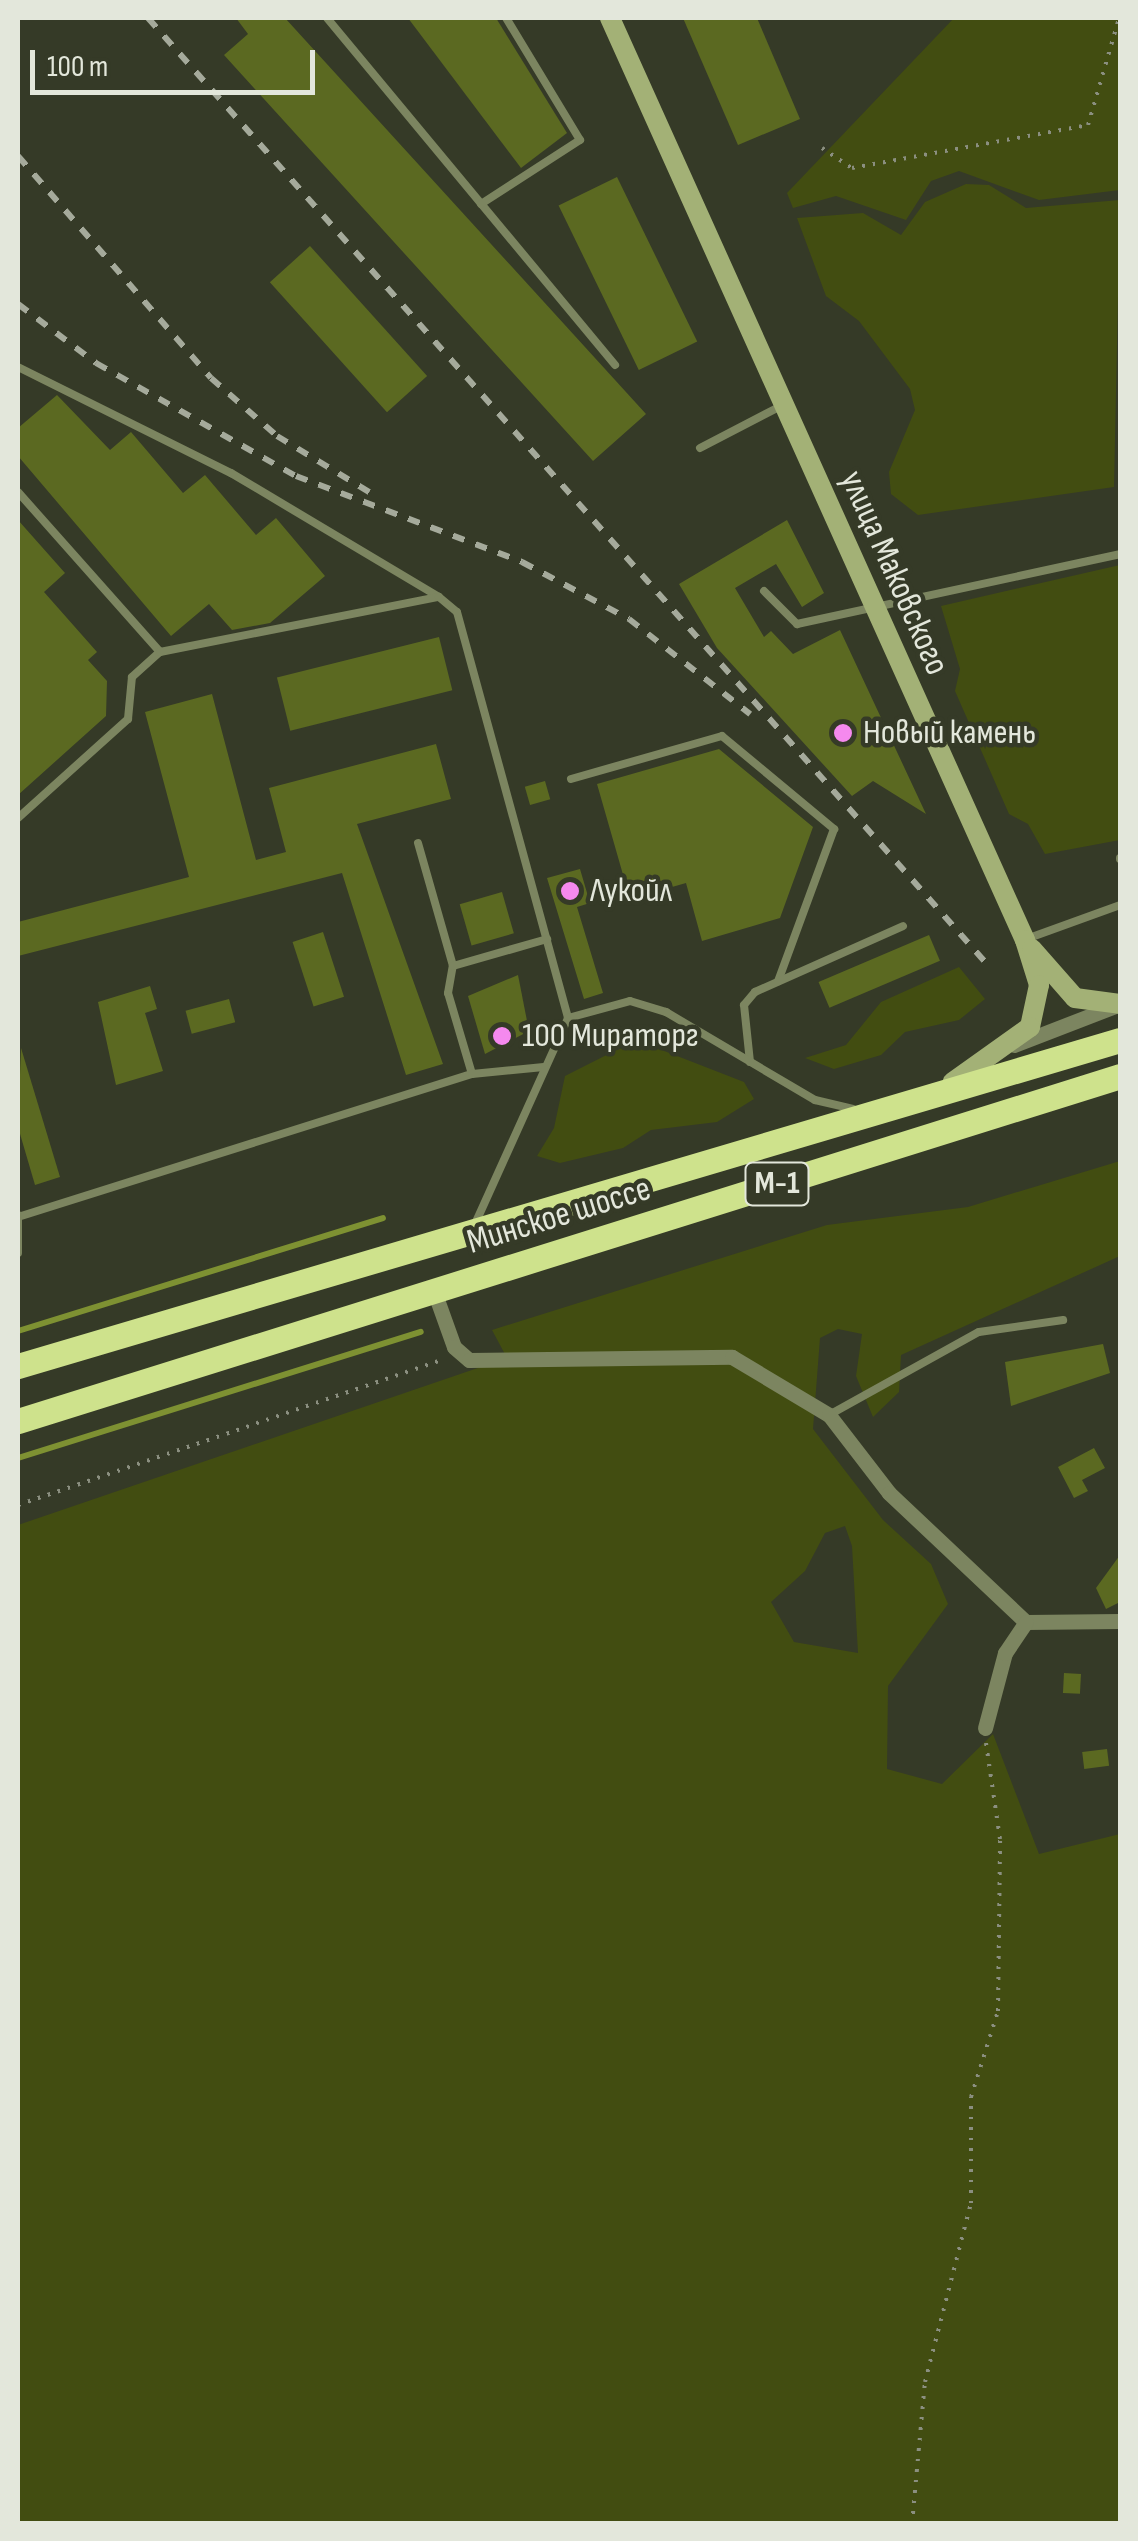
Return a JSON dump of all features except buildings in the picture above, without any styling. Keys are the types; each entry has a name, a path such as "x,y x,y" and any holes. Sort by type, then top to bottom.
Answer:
{"highway":[{"name":"Минское шоссе","path":"18,1366 462,1241 1120,1040"},
{"name":"Минское шоссе","path":"18,1420 1120,1078"}],"main road":[{"name":"улица Маковского","path":"610,18 1025,940 1038,1008 1014,1045"},
{"path":"1025,940 1075,998 1120,1004"},
{"path":"907,1107 1014,1045"}],"street":[{"path":"1014,1045 1120,1004"},
{"path":"434,1291 461,1353 510,1363 732,1357 829,1414 889,1493 1026,1622 1120,1621"},
{"path":"985,1728 1005,1652 1026,1622"}],"lane":[{"path":"327,18 615,365"},
{"path":"482,204 580,140 506,18"},
{"path":"18,367 231,473 439,597 457,612 568,1018 544,1066 501,1182 462,1241"},
{"path":"700,448 783,405"},
{"path":"18,492 160,652"},
{"path":"764,592 797,624 1120,554"},
{"path":"18,818 128,719 132,677 160,652 439,597"},
{"path":"571,779 722,736 834,829 778,982"},
{"path":"418,843 453,966 448,993 472,1074"},
{"path":"1025,940 1120,904"},
{"path":"750,1062 744,1005 778,982 904,926"},
{"path":"453,966 547,939"},
{"path":"568,1018 630,1001 815,1100 907,1107"},
{"path":"18,1253 18,1216 472,1074 544,1066"},
{"path":"829,1414 979,1332 1062,1320"}],"path":[{"path":"822,148 852,168 1088,126 1120,18"},
{"path":"18,1504 461,1353"},
{"path":"912,2524 925,2382 971,2203 971,2098 998,2011 992,1962 1000,1839 985,1728"}],"green space":[{"path":"954,18 1120,18 1120,190 1039,200 959,171 931,181 906,220 836,196 793,208 787,193"},
{"path":"966,184 989,185 1026,208 1120,200 1114,487 918,515 891,494 889,472 915,410 910,389 859,321 826,296 797,218 863,213 901,235 925,202"},
{"path":"1120,565 1120,840 1045,854 1028,824 1009,814 955,691 960,669 941,606"},
{"path":"959,967 985,999 959,1020 905,1032 881,1055 834,1069 805,1058 846,1045 881,1002"},
{"path":"636,1040 744,1082 754,1099 717,1122 651,1130 623,1148 560,1163 537,1156 554,1128 565,1076"},
{"path":"1120,1161 1120,1256 901,1355 899,1392 873,1417 856,1376 862,1334 838,1329 820,1338 813,1429 883,1520 931,1564 948,1604 888,1686 887,1769 942,1784 993,1734 1039,1854 1120,1834 1120,2523 18,2523 18,1525 507,1358 492,1330 827,1225 968,1207","holes":["845,1526 852,1546 858,1653 794,1642 771,1602 805,1571 825,1533"]}],"waterway":[{"path":"18,1331 383,1218"},
{"path":"18,1458 421,1332"}],"railway":[{"path":"148,18 986,963"},
{"path":"18,156 211,378 277,436 369,492"},
{"path":"18,304 96,363 296,476 522,562 629,619 750,714"}],"place":[{"name":"Новый камень","path":"843,733"},
{"name":"Лукойл","path":"570,891"},
{"name":"100 Мираторг","path":"502,1036"}]}
